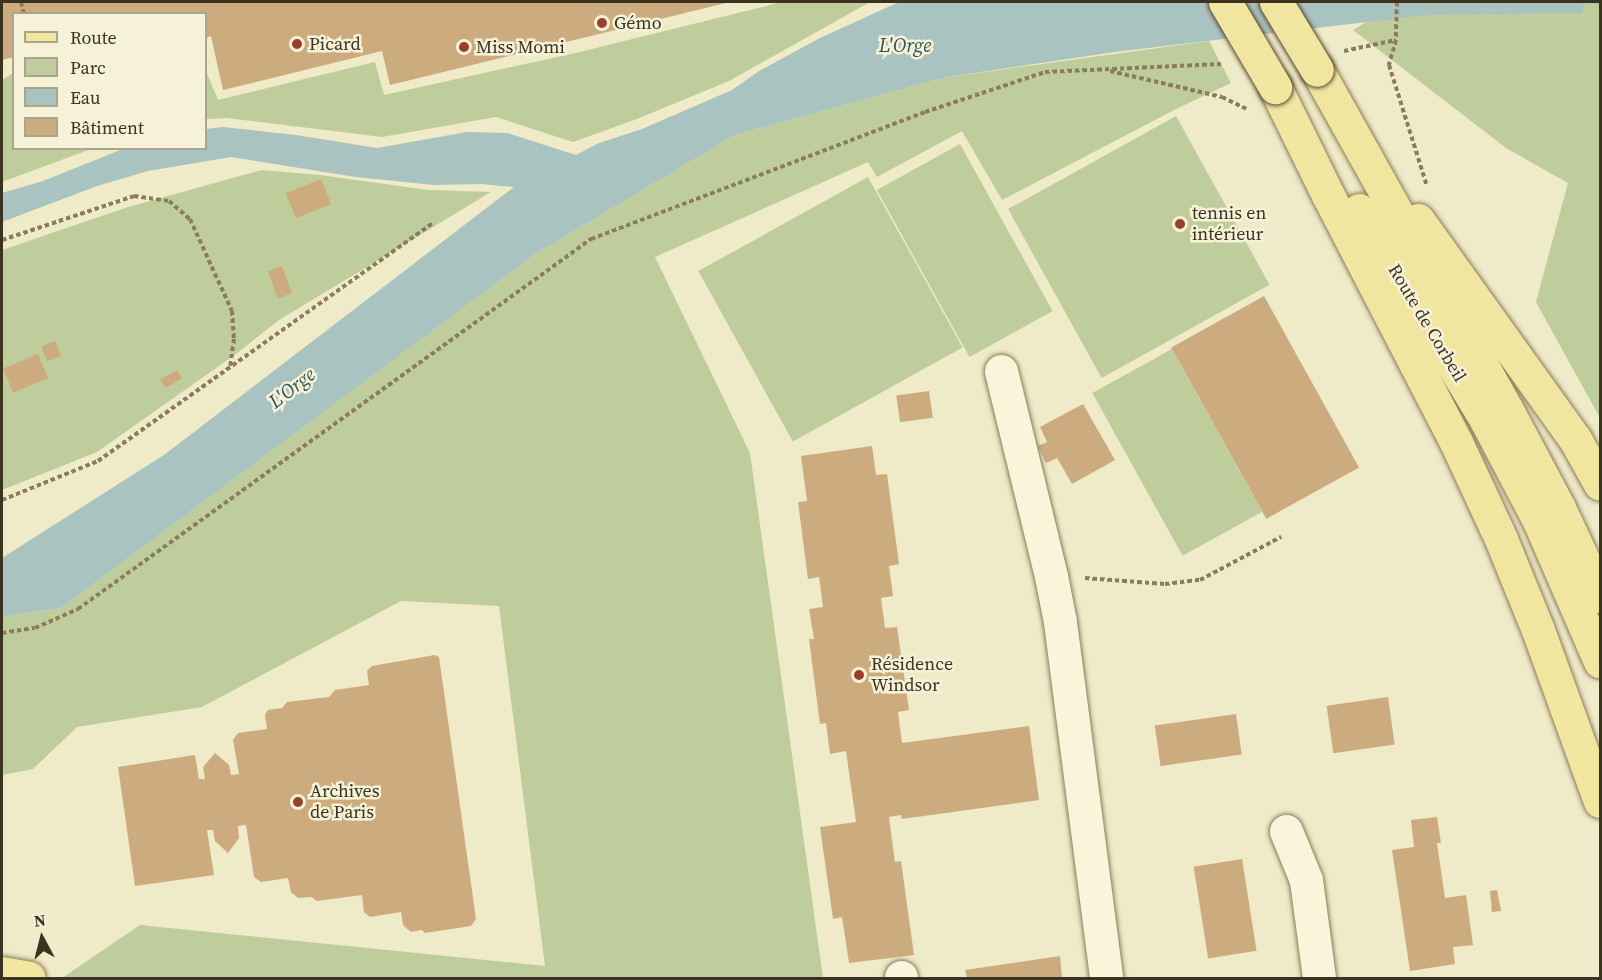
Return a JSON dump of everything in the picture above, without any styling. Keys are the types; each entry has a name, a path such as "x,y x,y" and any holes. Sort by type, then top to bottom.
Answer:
{"main road":[{"name":"Route de Corbeil","path":"1225,2 1275,87 1343,185 1486,420 1539,521 1600,661"},
{"name":"Route de Corbeil","path":"1276,2 1364,150 1430,275 1554,498 1600,596"},
{"path":"1275,87 1328,195 1456,442 1501,539 1538,630 1600,801"},
{"path":"1364,150 1450,261 1575,439 1600,484"},
{"path":"2,973 29,978"}],"street":[{"path":"1001,371 1052,576 1106,978"},
{"path":"1286,831 1306,880 1319,978"}],"path":[{"path":"1397,2 1396,40 1389,65 1430,193"},
{"path":"2,633 35,628 78,609 591,239 925,112 1045,72 1176,68"},
{"path":"1101,69 1222,97 1251,111"},
{"path":"2,240 134,196 169,201 190,219 232,311 234,339 230,366"},
{"path":"2,500 98,461 434,222"},
{"path":"1052,576 1165,584 1200,580 1281,537"}],"green space":[{"path":"782,2 870,2 729,81 637,119 573,142 496,117 382,137 227,118 207,119 207,73 218,100 375,62 384,95 580,52"},
{"path":"1400,2 1600,2 1600,418 1536,302 1568,183 1506,148 1353,30"},
{"path":"1209,41 1231,83 1176,109 1002,200 962,131 877,177 868,162 655,257 750,453 823,978 62,978 140,925 545,966 499,606 401,601 202,707 77,727 33,769 2,775 2,617 61,608 534,255 735,135 947,77"},
{"path":"12,74 12,150 88,150 2,182 2,80"},
{"path":"1176,116 1270,285 1102,378 1008,209"},
{"path":"960,144 1053,311 970,357 877,190"},
{"path":"261,170 320,175 428,190 491,192 279,320 236,354 97,452 2,490 2,250 128,207"},
{"path":"868,177 963,348 793,442 698,271"},
{"path":"1172,349 1262,512 1183,556 1092,393"}],"water":[{"name":"L'Orge","path":"899,2 1600,2 1600,4 1583,5 1583,13 1426,15 1115,52 947,77 735,135 534,255 61,608 2,617 2,558 164,455 514,187 481,184 434,185 356,177 231,157 148,171 97,186 2,222 2,193 43,181 120,150 207,150 207,129 223,127 296,135 377,148 467,132 507,133 576,155 599,143 642,129 732,90 759,71 820,38"}],"building":[{"path":"2,2 730,2 390,85 382,51 223,90 211,36 207,38 207,12 12,12 12,58 2,60"},
{"path":"321,179 331,204 296,218 286,193"},
{"path":"282,266 292,293 278,298 268,271"},
{"path":"1264,296 1359,467 1266,519 1171,347"},
{"path":"55,341 61,356 47,361 41,347"},
{"path":"38,354 48,378 13,393 3,369"},
{"path":"177,370 182,379 165,388 160,379"},
{"path":"929,391 933,418 900,422 896,396"},
{"path":"1083,404 1115,460 1072,484 1057,458 1046,463 1038,446 1047,442 1040,427"},
{"name":"Résidence Windsor","path":"872,446 876,475 887,474 899,564 889,566 893,596 881,598 885,628 897,627 909,710 898,712 902,743 1029,726 1039,800 902,819 901,815 889,817 895,862 901,861 914,955 849,963 842,917 833,919 820,827 856,822 846,751 830,754 826,723 820,724 809,639 814,639 809,609 823,607 819,577 808,579 798,502 807,501 801,456"},
{"name":"Archives de Paris","path":"435,655 439,657 476,919 471,926 425,933 422,930 411,932 403,925 401,912 370,917 364,912 362,895 317,901 311,897 298,898 291,892 288,878 261,882 254,877 246,825 238,826 239,838 228,853 215,841 213,830 207,830 214,875 135,886 118,767 195,755 199,779 205,779 203,767 215,753 229,765 231,775 239,774 233,740 238,733 267,729 265,715 268,710 282,708 287,702 329,697 335,690 369,685 367,671 372,666"},
{"path":"1388,697 1395,745 1333,753 1327,706"},
{"path":"1236,714 1242,755 1161,766 1155,725"},
{"path":"1437,817 1441,843 1437,843 1445,898 1466,895 1473,945 1453,947 1455,964 1410,971 1392,850 1414,847 1411,820"},
{"path":"1242,859 1257,951 1208,959 1194,867"},
{"path":"1497,890 1501,911 1492,912 1490,891"},
{"path":"1060,956 1062,978 967,978 965,970"}],"place":[{"name":"Gémo","path":"602,23"},
{"name":"Picard","path":"297,44"},
{"name":"Miss Momi","path":"464,47"},
{"name":"tennis en intérieur","path":"1180,224"},
{"name":"Résidence Windsor","path":"859,675"},
{"name":"Archives de Paris","path":"298,802"}]}
